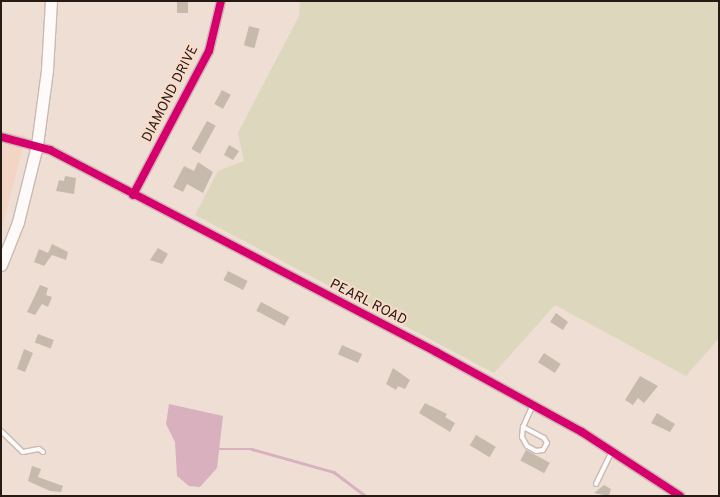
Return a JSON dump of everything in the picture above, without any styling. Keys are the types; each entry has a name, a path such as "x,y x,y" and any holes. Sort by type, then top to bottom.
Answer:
{"main road":[{"path":"1,265 18,222 37,144 47,70 51,1"}],"street":[{"name":"DIAMOND DRIVE","path":"134,195 209,51 221,1"},
{"name":"PEARL ROAD","path":"1,137 37,144 534,405 612,451 680,496"}],"lane":[{"path":"523,427 544,438 547,443 544,450 536,451 527,446 522,437 523,427 534,405"},
{"path":"1,431 23,452 39,449 43,452"},
{"path":"596,484 612,451"}],"shaded area":[{"path":"300,1 719,1 719,338 686,376 555,305 494,373 195,215 218,171 244,161 238,133 299,16"},
{"path":"1,131 26,136 1,231"},
{"path":"169,404 223,416 217,468 200,487 189,486 177,476 175,442 166,424"}],"building":[{"path":"177,1 188,1 188,13 177,13"},
{"path":"249,26 260,29 254,48 244,45"},
{"path":"222,90 231,95 223,109 214,104"},
{"path":"207,121 216,126 200,154 191,149"},
{"path":"229,145 239,151 233,160 224,155"},
{"path":"198,162 213,172 203,193 187,184 183,192 173,187 184,166 194,171"},
{"path":"65,176 76,178 74,194 56,191 59,180 64,181"},
{"path":"52,244 68,252 66,260 52,255 44,266 34,262 39,249 48,253"},
{"path":"158,248 168,254 162,264 150,260"},
{"path":"228,271 248,281 243,290 223,280"},
{"path":"40,285 48,288 46,295 52,297 48,307 42,304 35,315 27,312"},
{"path":"261,302 289,317 285,326 256,311"},
{"path":"556,313 568,322 563,330 550,322"},
{"path":"38,334 54,340 51,348 35,342"},
{"path":"342,345 362,354 358,363 338,354"},
{"path":"24,349 33,353 25,372 17,369"},
{"path":"544,353 561,364 555,373 538,362"},
{"path":"393,368 410,380 405,389 398,386 396,390 386,384"},
{"path":"640,376 658,386 644,403 638,398 633,405 625,400"},
{"path":"425,403 447,414 445,417 455,423 450,432 419,413"},
{"path":"657,413 675,424 670,432 651,423"},
{"path":"476,435 496,447 490,457 470,445"},
{"path":"526,450 550,463 544,473 520,461"},
{"path":"32,466 41,469 38,477 63,486 61,492 50,491 28,481"},
{"path":"604,485 611,489 609,496 594,493"}],"waterway":[{"path":"218,449 252,449 334,472 366,496"}],"cycle path":[{"path":"133,195 209,51 221,1"},
{"path":"1,137 50,150 436,352 582,432 680,496"}]}
